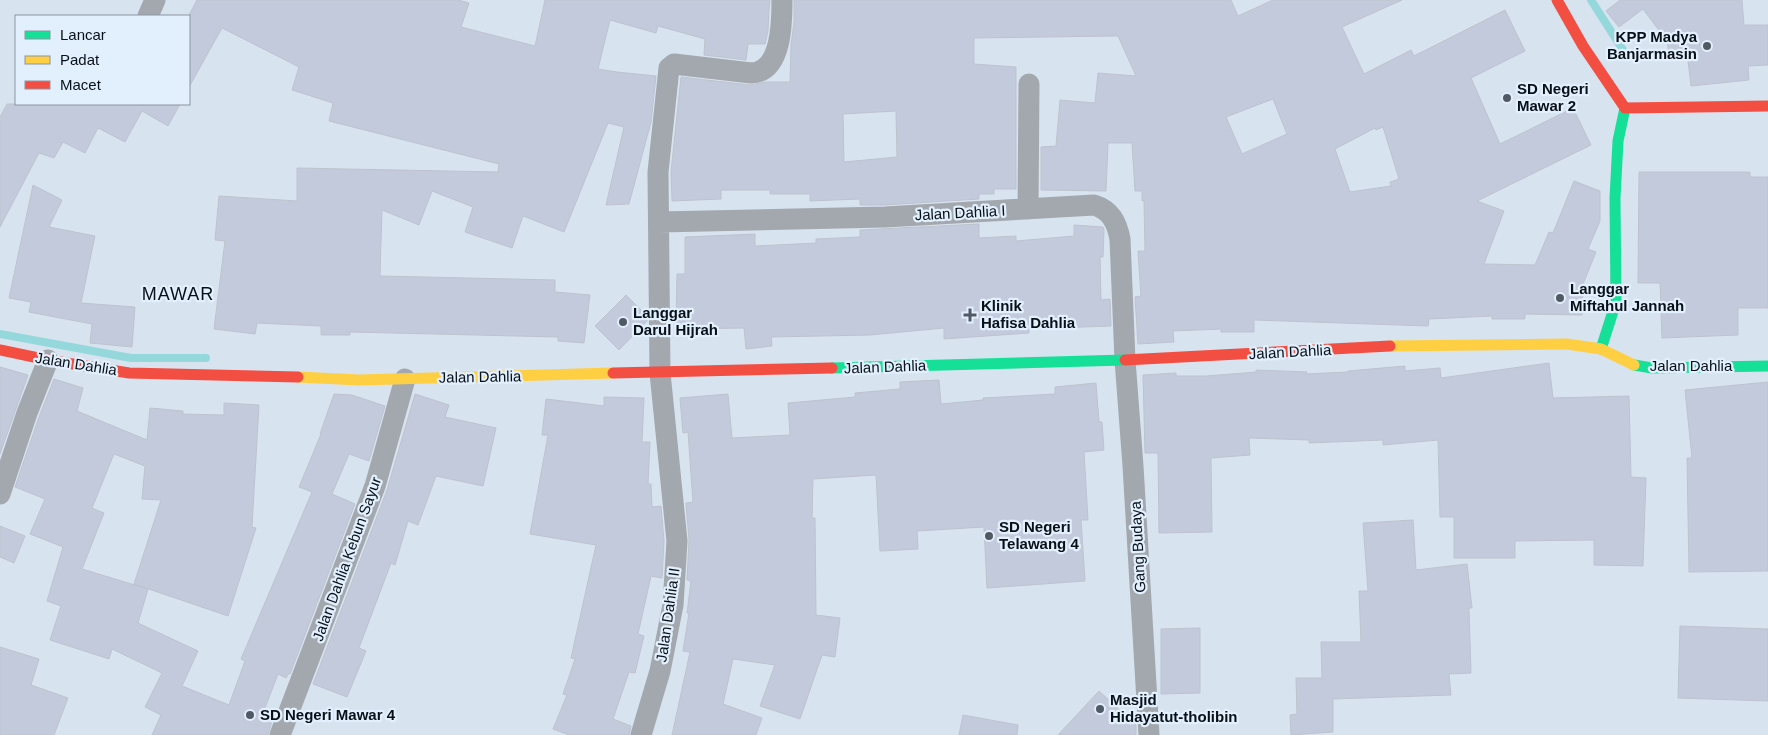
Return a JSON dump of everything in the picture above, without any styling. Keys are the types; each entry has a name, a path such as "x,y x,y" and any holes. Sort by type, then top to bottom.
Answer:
{"street":[{"path":"148,15 156,0"},
{"path":"660,373 658,172 670,66 674,64 751,73 761,70 770,61 780,40 782,0"},
{"path":"1556,0 1593,63 1625,108 1618,141 1615,198 1616,302 1601,349"},
{"path":"1028,209 1029,84"},
{"path":"1625,108 1768,106"},
{"name":"Jalan Dahlia I","path":"659,222 884,217 1094,205 1101,207 1109,212 1113,218 1118,228 1120,239 1125,360"},
{"name":"Jalan Dahlia","path":"0,350 129,373 311,377 359,380 1125,360 1400,346 1567,344 1601,349 1630,364 1652,368 1768,366"},
{"path":"0,494 27,413 48,360"},
{"name":"Gang Budaya","path":"1125,360 1134,474 1149,735"},
{"name":"Jalan Dahlia II","path":"640,735 660,671 671,614 677,541 660,373"},
{"name":"Jalan Dahlia Kebun Sayur","path":"280,735 375,486 405,379"}],"building":[{"path":"197,0 458,0 469,3 461,27 535,46 545,0 770,0 768,31 765,44 748,44 746,60 704,55 705,39 658,26 656,33 610,20 598,69 656,76 651,122 629,204 606,205 624,127 608,123 564,232 523,216 512,248 465,232 473,207 432,191 419,225 382,210 380,276 555,280 555,292 590,295 584,343 558,341 558,337 350,332 350,335 321,335 321,326 257,323 255,334 214,329 225,241 215,240 219,196 297,201 297,168 498,172 499,164 329,121 333,103 292,90 299,67 222,28 190,85 189,15"},
{"path":"794,0 1231,0 1238,16 1273,0 1402,0 1342,27 1364,74 1411,50 1414,56 1505,10 1525,51 1471,78 1500,144 1573,108 1591,145 1477,201 1504,211 1484,264 1535,265 1549,232 1553,233 1574,181 1600,191 1600,221 1588,249 1596,252 1583,284 1582,315 1525,314 1525,319 1492,319 1492,316 1429,319 1428,326 1254,320 1254,332 1221,332 1221,329 1173,331 1174,342 1138,344 1135,297 1141,296 1138,251 1145,251 1144,200 1142,201 1142,191 1135,191 1132,143 1108,143 1106,191 1041,190 1041,147 1056,146 1060,100 1095,103 1098,73 1136,76 1118,36 974,38 974,64 1016,67 1016,189 994,189 994,194 979,194 979,199 884,205 860,205 860,199 810,201 810,194 770,194 770,190 721,190 721,199 672,201 671,172 681,77 750,85 766,82 790,82","holes":["1273,99 1287,134 1242,154 1226,117","896,111 897,157 844,162 843,114","1383,127 1399,179 1390,182 1391,186 1350,192 1335,149 1375,128 1376,130"]},
{"name":"KPP Madya Banjarmasin","path":"1620,0 1742,0 1744,25 1768,25 1768,65 1748,66 1749,80 1691,86 1687,52 1669,53 1667,41 1643,9 1619,27 1606,11"},
{"path":"7,104 179,105 168,126 142,111 125,142 98,128 85,153 63,142 54,158 39,153 0,227 0,117"},
{"path":"1639,172 1750,172 1750,177 1768,177 1768,308 1738,308 1738,335 1662,338 1660,283 1638,283"},
{"path":"33,185 62,200 49,227 95,236 81,303 135,307 132,347 90,343 92,324 29,312 31,302 9,298"},
{"path":"979,224 979,238 1016,236 1016,241 1074,236 1074,225 1103,227 1103,257 1100,257 1101,300 1110,299 1111,326 1029,329 1029,333 944,339 944,328 870,335 771,337 772,346 746,349 744,328 676,329 677,274 685,274 685,237 755,234 755,246 816,243 816,239 860,237 860,230"},
{"name":"Langgar Darul Hijrah","path":"626,295 647,316 647,321 619,350 595,326"},
{"path":"1549,363 1553,398 1629,396 1631,477 1646,478 1643,566 1594,565 1594,540 1515,541 1515,558 1454,558 1454,517 1440,517 1438,440 1383,445 1383,440 1309,443 1309,440 1249,438 1250,455 1211,458 1212,532 1159,533 1158,453 1145,453 1143,375 1176,373 1176,376 1207,376 1256,372 1256,370 1307,372 1306,374 1405,366 1405,371 1440,368 1441,378"},
{"path":"0,367 28,375 0,454"},
{"path":"54,379 83,388 77,411 147,440 150,408 183,411 183,414 224,415 224,403 259,405 252,527 256,528 228,616 134,584 161,500 142,499 145,466 114,454 92,508 104,513 82,569 148,589 138,623 198,651 182,686 229,705 245,661 241,659 312,492 299,487 321,434 334,394 352,395 385,406 369,461 349,454 332,494 355,504 290,674 286,678 278,674 261,718 272,721 268,735 152,735 161,715 145,707 162,673 112,649 109,659 50,640 61,606 47,601 63,547 30,534 45,499 15,487"},
{"path":"939,380 941,404 983,400 983,398 1055,394 1055,387 1096,383 1099,422 1102,422 1104,450 1084,452 1088,520 1081,520 1085,581 987,588 984,527 917,531 918,549 880,551 876,475 813,479 812,518 815,518 816,615 840,618 835,657 822,655 800,719 760,706 775,665 733,659 723,704 762,718 756,735 672,735 690,652 683,651 689,613 687,613 691,581 687,580 689,540 686,503 693,502 688,432 683,433 680,398 728,394 732,438 790,435 788,403 855,397 855,393 900,389 900,382"},
{"path":"1768,382 1768,571 1689,572 1687,458 1692,458 1685,390"},
{"path":"415,394 449,405 445,417 496,428 483,486 436,476 418,525 408,521 395,565 391,563 359,648 366,651 347,697 313,684 387,490"},
{"path":"604,397 644,398 642,442 650,442 648,484 651,484 652,507 661,506 664,541 662,578 651,576 638,634 644,636 635,673 629,672 613,719 631,726 629,735 569,735 553,729 567,695 563,694 575,659 571,658 596,545 530,534 548,435 542,435 546,399 604,406"},
{"path":"1413,520 1416,570 1467,564 1472,608 1469,608 1471,673 1449,674 1451,695 1333,699 1333,732 1291,735 1290,715 1297,714 1296,678 1322,678 1321,642 1361,642 1359,591 1368,591 1363,523"},
{"path":"0,526 25,536 14,563 0,557"},
{"path":"1680,626 1768,629 1768,701 1678,698"},
{"path":"1200,628 1200,693 1161,694 1161,629"},
{"path":"0,647 39,659 31,685 68,698 54,735 0,735"},
{"name":"Masjid Hidayatut-tholibin","path":"1099,691 1136,725 1136,735 1058,735"},
{"path":"963,715 1018,725 1017,735 959,735"}],"waterway":[{"path":"1591,0 1623,50"},
{"path":"0,334 131,358 206,358"}],"traffic: fast":[{"path":"1601,349 1616,302 1615,198 1618,141 1625,108"},
{"path":"832,368 1125,360"},
{"path":"1634,365 1652,368 1768,366"}],"traffic: slow":[{"path":"1390,346 1567,344 1601,349 1634,365"},
{"path":"298,377 359,380 613,373"}],"traffic: jam":[{"path":"1557,0 1583,46 1625,108"},
{"path":"1625,108 1768,106"},
{"path":"1125,360 1390,346"},
{"path":"0,350 129,373 298,377"},
{"path":"613,373 832,368"}],"place":[{"name":"KPP Madya Banjarmasin","path":"1707,46"},
{"name":"SD Negeri Mawar 2","path":"1507,98"},
{"name":"Langgar Miftahul Jannah","path":"1560,298"},
{"name":"Klinik Hafisa Dahlia","path":"970,315"},
{"name":"Langgar Darul Hijrah","path":"623,322"},
{"name":"SD Negeri Telawang 4","path":"989,536"},
{"name":"Masjid Hidayatut-tholibin","path":"1100,709"},
{"name":"SD Negeri Mawar 4","path":"250,715"}],"district":[{"name":"MAWAR","path":"178,294"}]}
